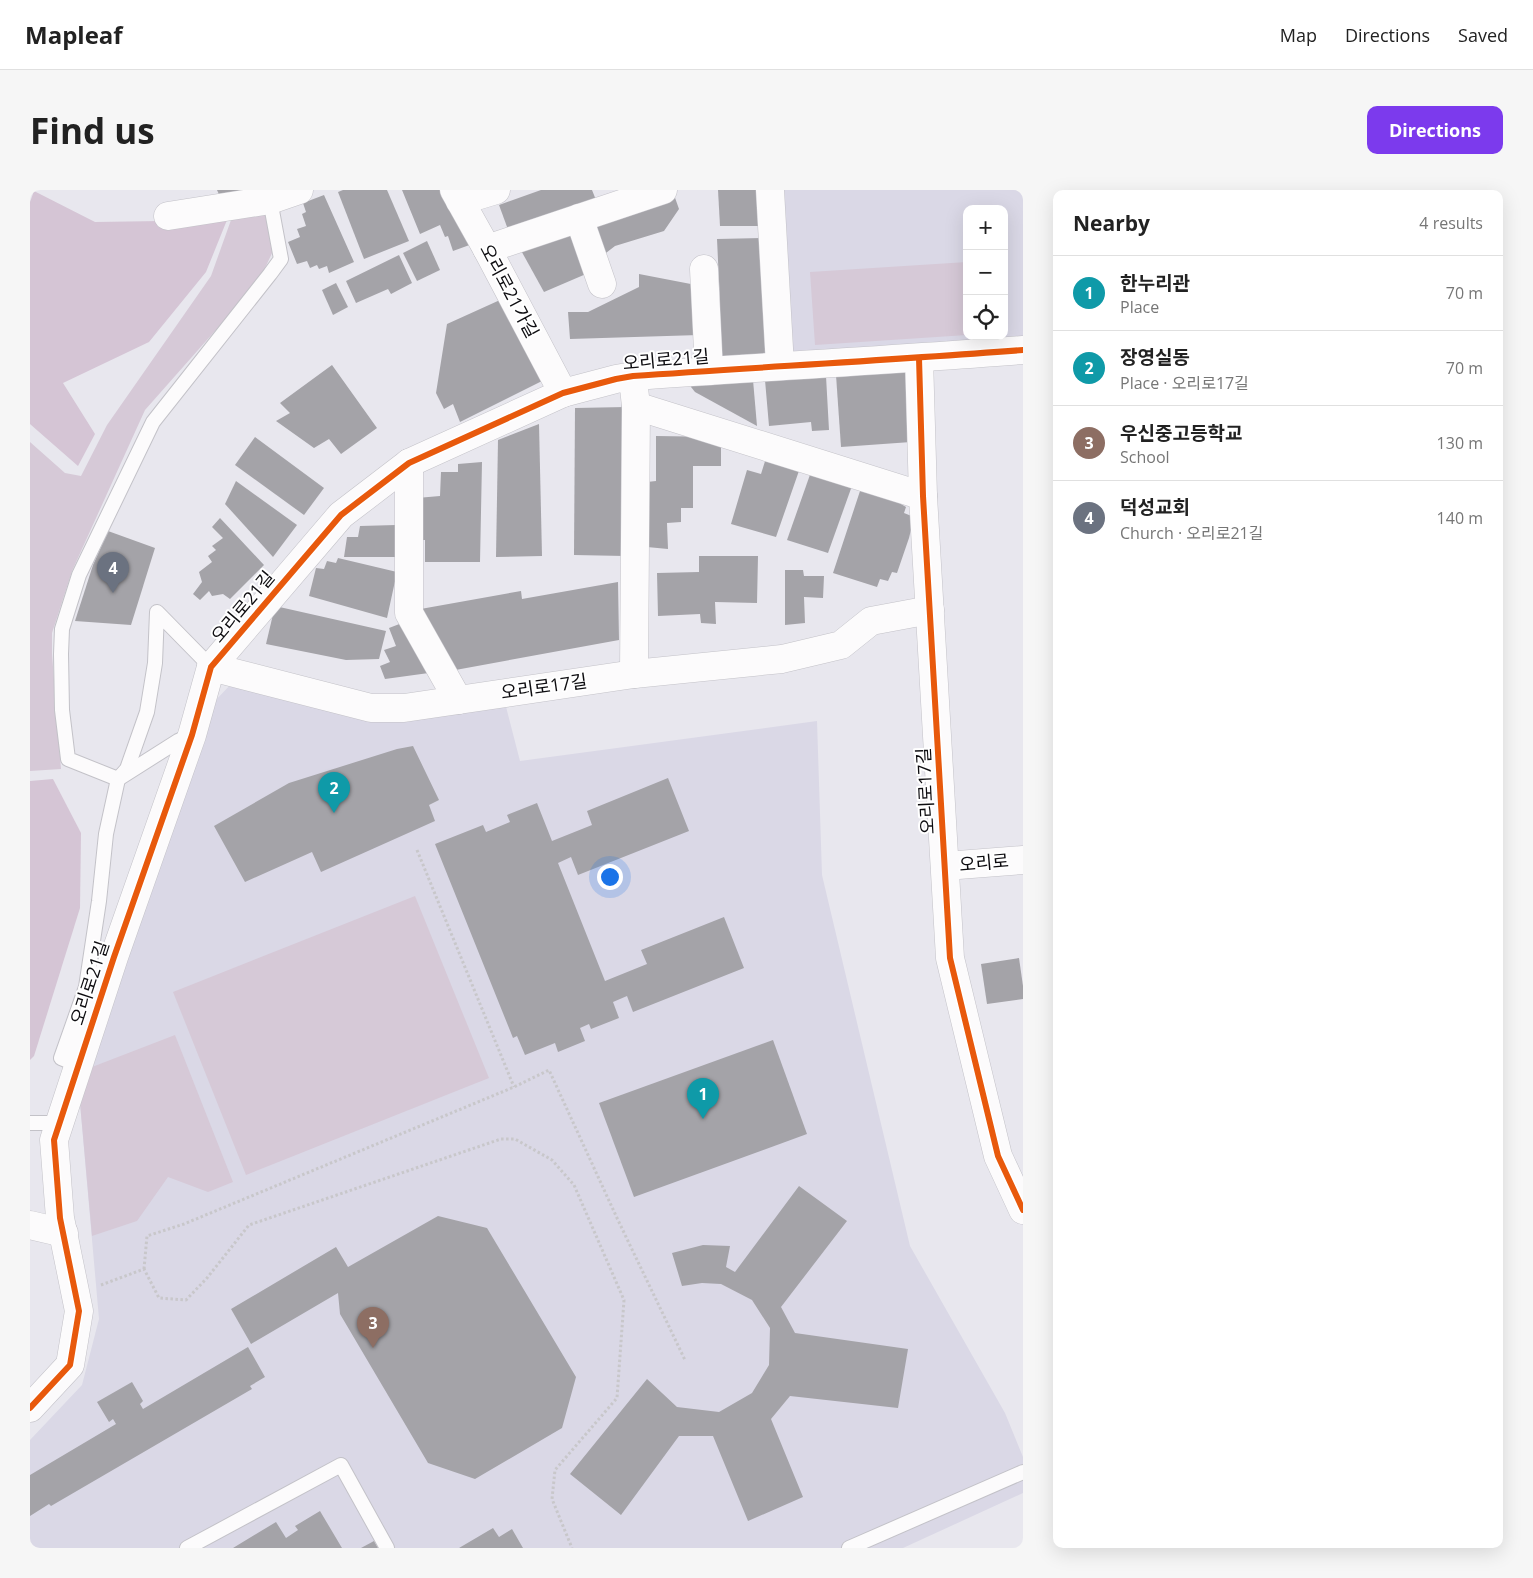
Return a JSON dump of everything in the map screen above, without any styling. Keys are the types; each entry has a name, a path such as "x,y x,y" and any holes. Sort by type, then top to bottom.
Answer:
{"street":[{"path":"168,216 299,190"},
{"path":"457,196 496,190"},
{"path":"487,249 579,218 604,199 662,190"},
{"path":"770,190 780,366"},
{"name":"오리로21가길","path":"457,196 487,249 562,393"},
{"path":"579,218 602,284"},
{"path":"704,270 709,371"},
{"name":"오리로21길","path":"30,1408 70,1365 79,1311 60,1218 54,1140 114,957 192,735 211,667 341,515 410,463 562,393 616,379 633,376 1023,350"},
{"name":"오리로17길","path":"919,358 923,496 950,958 998,1156 1023,1210"},
{"path":"633,376 636,406 634,674"},
{"path":"636,406 923,496"},
{"path":"410,463 409,613 458,700"},
{"name":"오리로17길","path":"211,667 371,708 404,708 634,674 782,659 841,645 871,622 930,610"},
{"name":"오리로","path":"945,866 1023,860"},
{"path":"30,1226 64,1233"}],"lane":[{"path":"118,779 68,759 62,710 62,629 79,575 153,422 281,259 270,195"},
{"path":"78,1065 61,1058 86,987 100,901 106,834 118,779 126,770 147,712 155,664 157,612 211,667"},
{"path":"118,779 178,741 192,735"},
{"path":"30,1123 59,1123"},
{"path":"187,1548 341,1465 387,1548"},
{"path":"849,1548 1023,1472"}],"path":[{"path":"417,850 514,1088"},
{"path":"572,1548 552,1499 555,1470 617,1398 624,1300 574,1185 552,1160 515,1139 501,1139 249,1225 208,1278 186,1300 159,1298 144,1269 147,1236 184,1224 514,1088 549,1070 685,1360"},
{"path":"98,1286 144,1269"}],"shaded area":[{"path":"782,190 1023,190 1023,350 792,365"},
{"path":"34,191 95,222 227,220 206,272 149,342 63,383 95,434 78,466 30,424 30,202"},
{"path":"268,211 273,251 259,281 145,410 72,571 52,633 61,769 30,771 30,442 65,473 81,476 107,425 211,276 231,220"},
{"path":"963,262 963,335 815,345 810,272"},
{"path":"233,682 318,703 504,699 520,761 817,721 822,875 910,1246 1005,1413 1023,1457 1023,1493 903,1548 30,1548 30,1440 82,1385 99,1319 80,1103 214,702"},
{"path":"53,779 81,833 80,908 34,1056 30,1060 30,781"},
{"path":"415,896 489,1078 246,1175 173,992"},
{"path":"175,1035 233,1182 208,1192 168,1177 137,1221 92,1236 80,1103 92,1067"}],"building":[{"path":"217,190 247,190 222,201"},
{"path":"343,190 387,190 409,241 364,259 338,192"},
{"path":"402,190 446,190 475,243 453,251 448,236 445,237 440,225 420,234"},
{"path":"541,190 592,190 598,205 510,235 499,205"},
{"path":"718,190 759,190 760,226 720,226"},
{"path":"673,192 679,209 664,231 615,246 602,256 590,221"},
{"path":"324,195 354,262 329,273 327,266 319,269 317,265 310,268 307,261 297,264 288,242 300,237 297,229 306,226 302,214 306,212 303,203"},
{"path":"576,226 593,271 544,292 518,245"},
{"path":"762,238 769,356 716,359 712,303 720,303 717,239"},
{"path":"427,241 440,270 417,281 403,253"},
{"path":"399,255 412,283 391,294 388,289 356,303 346,281"},
{"path":"639,274 696,285 699,335 570,339 568,312 588,312 639,287"},
{"path":"336,283 348,307 333,315 322,290"},
{"path":"500,300 544,380 460,422 453,404 444,409 436,393 447,324"},
{"path":"332,365 377,428 341,454 329,439 314,448 276,421 290,413 280,403"},
{"path":"906,370 911,442 841,447 836,375"},
{"path":"826,376 829,430 812,431 811,422 769,426 765,380"},
{"path":"753,380 757,426 695,392 691,387 692,384"},
{"path":"626,407 625,556 574,555 575,408"},
{"path":"539,424 542,556 496,557 498,440"},
{"path":"656,436 721,437 721,466 693,466 693,508 681,508 681,522 667,523 668,549 647,547 647,482 656,481"},
{"path":"255,437 324,488 304,515 235,465"},
{"path":"767,455 801,465 776,537 731,524 747,470 761,474"},
{"path":"482,462 480,562 425,562 425,540 417,540 417,498 440,496 441,472 458,472 458,464"},
{"path":"812,469 853,483 828,553 787,540"},
{"path":"236,481 297,525 273,557 225,504"},
{"path":"862,485 903,499 901,504 906,507 904,513 914,517 897,573 892,572 888,581 880,579 877,587 833,573"},
{"path":"220,518 264,565 230,599 223,594 212,596 209,591 200,600 193,594 202,582 199,572 212,562 208,556 216,550 212,546 223,538 212,527"},
{"path":"396,525 395,557 344,557 347,537 358,537 360,526"},
{"path":"108,531 155,548 131,625 75,621 93,565"},
{"path":"699,556 758,556 757,603 715,602 716,624 701,623 700,614 658,616 657,573 699,572"},
{"path":"338,558 397,572 387,618 309,596 316,568 324,569 327,561 336,563"},
{"path":"785,570 803,570 804,576 824,576 823,598 804,597 805,623 785,625"},
{"path":"618,582 619,640 450,671 415,610 521,591 522,599"},
{"path":"275,606 386,631 379,659 346,660 266,644"},
{"path":"402,623 436,672 385,679 380,666 390,662 384,650 396,646 389,628"},
{"path":"413,746 439,800 429,805 435,821 321,872 312,852 245,882 214,826 289,783 397,749"},
{"path":"668,778 689,831 578,875 571,857 558,863 605,981 647,964 641,950 724,917 744,968 633,1012 627,996 613,1002 619,1018 591,1029 589,1024 580,1028 585,1041 558,1052 555,1043 525,1055 517,1036 513,1038 435,844 483,825 486,832 510,822 507,815 537,803 552,841 592,825 587,811"},
{"path":"1019,958 1023,999 987,1004 981,964"},
{"path":"773,1040 807,1134 634,1197 599,1103"},
{"path":"799,1186 847,1221 781,1307 795,1333 908,1349 898,1408 790,1396 771,1419 803,1497 748,1521 713,1436 679,1436 621,1515 570,1474 647,1379 677,1407 719,1412 752,1393 769,1365 770,1328 752,1300 721,1284 702,1283 682,1286 672,1253 703,1245 730,1246 726,1267 735,1272"},
{"path":"438,1216 487,1228 576,1377 562,1428 475,1479 428,1463 340,1314 338,1293 251,1344 231,1309 336,1247 348,1267"},
{"path":"248,1347 265,1377 250,1386 252,1389 51,1506 49,1504 30,1516 30,1475 116,1424 113,1419 109,1422 97,1402 132,1382 143,1401 140,1404 143,1409"},
{"path":"320,1511 342,1548 233,1548 276,1522 286,1538 298,1530 295,1526"},
{"path":"493,1528 499,1537 512,1529 523,1548 459,1548"},
{"path":"374,1541 378,1548 361,1548"}],"cycle path":[{"path":"30,1408 70,1365 79,1311 60,1218 54,1140 114,957 192,735 211,667 341,515 409,463 563,393 616,379 633,376 1023,350"},
{"path":"919,358 923,496 950,958 998,1156 1023,1210"}],"place":[{"name":"덕성교회","path":"113,593"},
{"name":"장영실동","path":"334,813"},
{"name":"한누리관","path":"703,1119"},
{"name":"우신중고등학교","path":"373,1348"}]}
